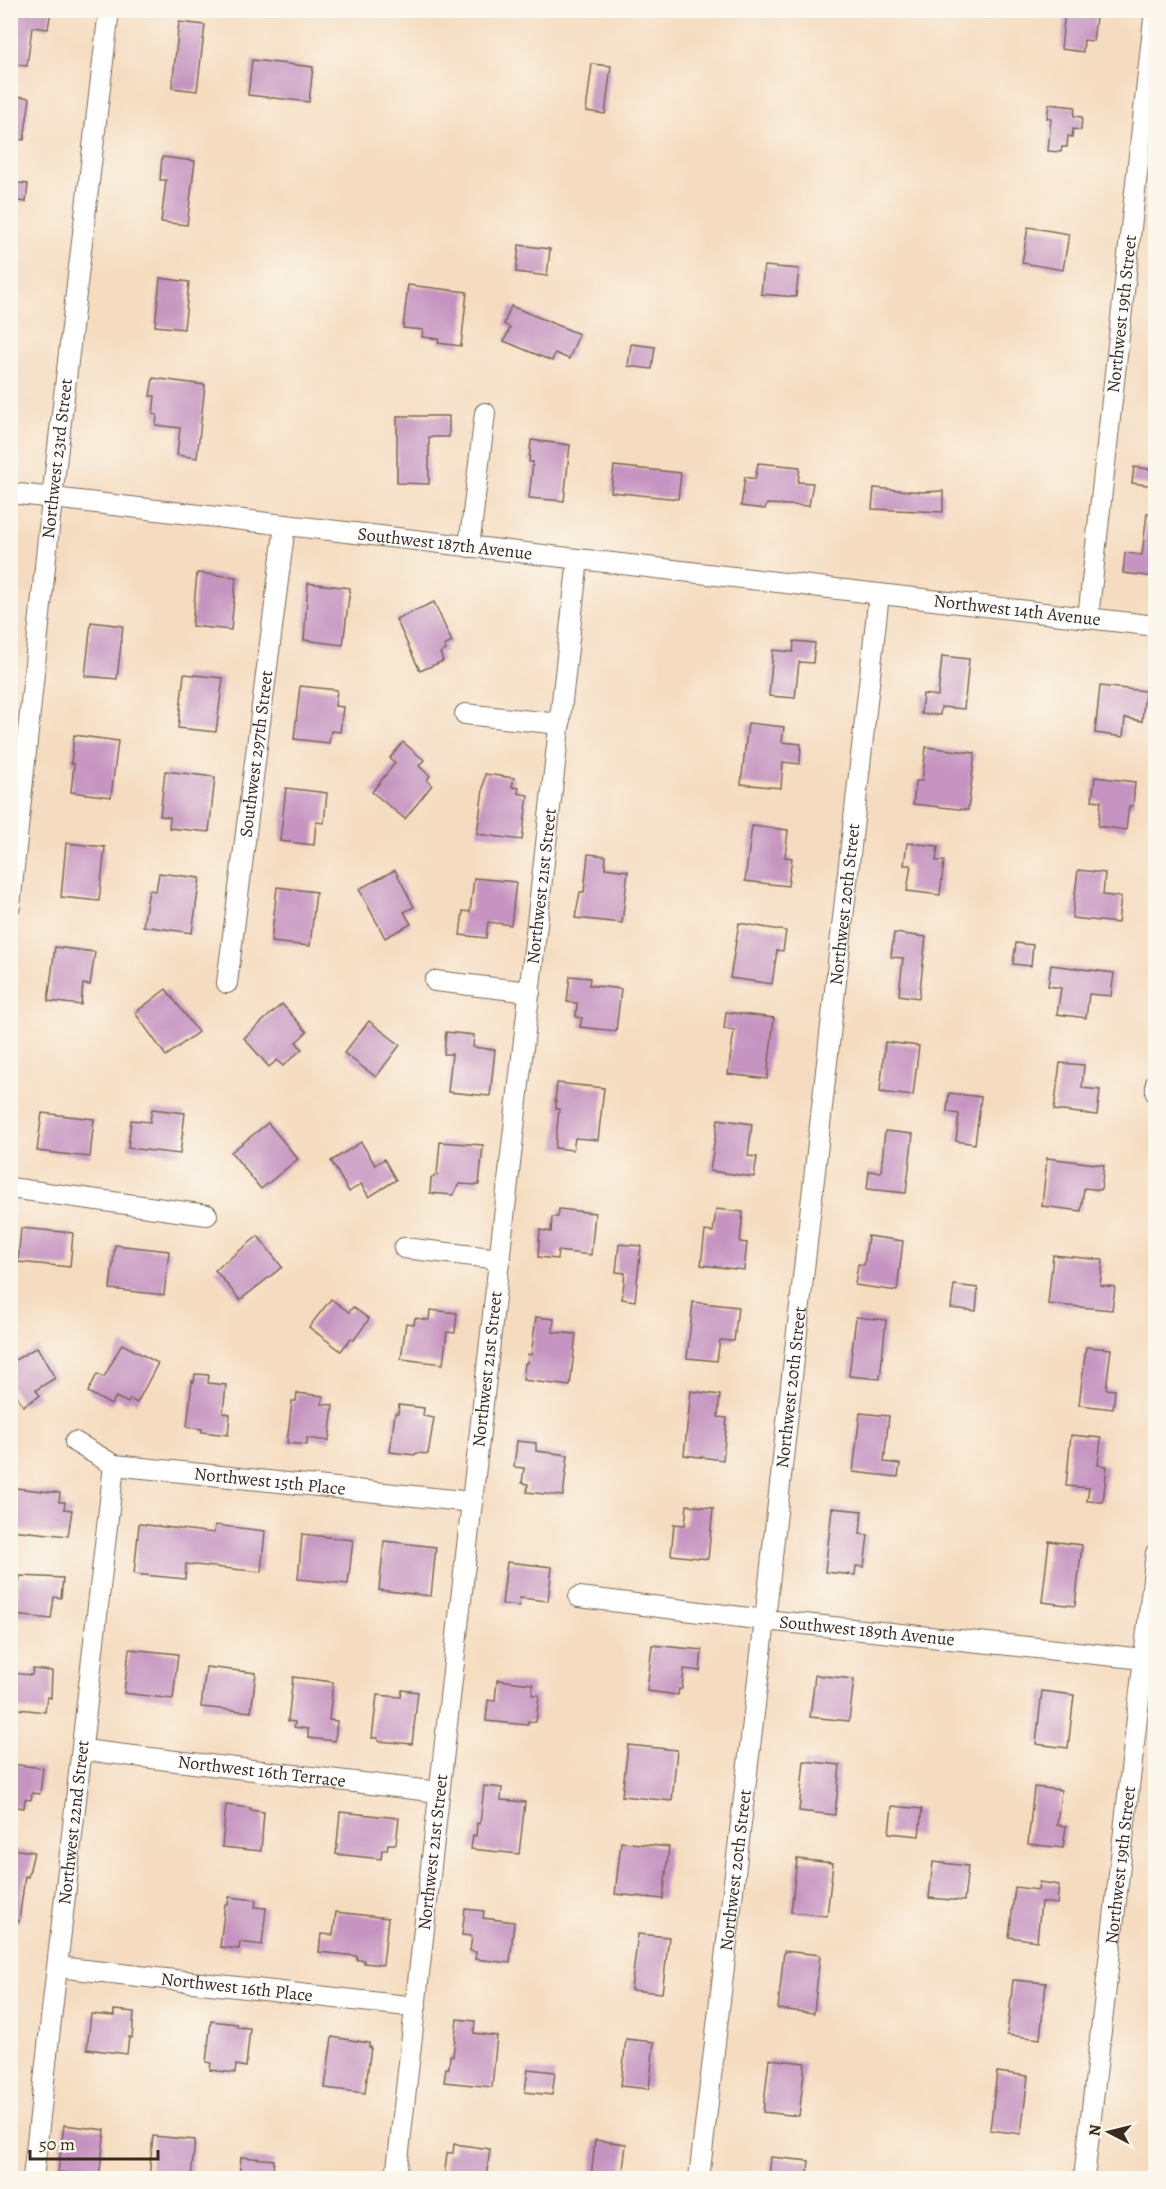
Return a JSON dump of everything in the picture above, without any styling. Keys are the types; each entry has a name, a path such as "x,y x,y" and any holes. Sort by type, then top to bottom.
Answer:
{"street":[{"name":"Northwest 23rd Street","path":"10,906 52,499 109,10"},
{"name":"Northwest 19th Street","path":"1088,618 1147,162 1155,10"},
{"path":"469,547 486,413"},
{"name":"Southwest 187th Avenue","path":"10,493 879,594"},
{"name":"Southwest 297th Street","path":"227,983 285,525"},
{"name":"Northwest 21st Street","path":"396,2178 578,559"},
{"name":"Northwest 14th Avenue","path":"879,594 1155,626"},
{"name":"Northwest 20th Street","path":"699,2178 765,1620 879,594"},
{"path":"465,714 560,724"},
{"path":"435,981 530,992"},
{"path":"1155,1083 1155,1093"},
{"path":"10,1188 207,1215"},
{"path":"404,1248 500,1259"},
{"name":"Northwest 15th Place","path":"75,1442 114,1465 472,1503"},
{"name":"Northwest 22nd Street","path":"33,2178 114,1465"},
{"name":"Northwest 19th Street","path":"1084,2178 1149,1660 1155,1553"},
{"name":"Southwest 189th Avenue","path":"579,1597 765,1620 1149,1660"},
{"name":"Northwest 16th Terrace","path":"83,1750 439,1792"},
{"name":"Northwest 16th Place","path":"58,1967 416,2007"}],"building":[{"path":"10,10 51,10 48,29 32,27 27,66 10,64"},
{"path":"1065,10 1097,10 1093,41 1084,40 1083,52 1061,49"},
{"path":"179,22 205,25 197,91 172,88"},
{"path":"252,60 313,67 309,102 248,95"},
{"path":"592,64 611,66 605,114 586,111"},
{"path":"10,95 30,98 24,140 10,138"},
{"path":"1049,104 1075,107 1074,116 1082,117 1081,130 1073,129 1072,137 1068,136 1067,147 1062,147 1061,152 1048,151 1051,118 1047,118"},
{"path":"162,157 195,161 187,225 161,222 166,180 160,180"},
{"path":"10,182 28,184 26,202 10,200"},
{"path":"1028,227 1069,234 1063,270 1022,263"},
{"path":"519,245 550,249 547,276 516,272"},
{"path":"764,266 799,269 796,297 761,294"},
{"path":"160,278 189,282 184,329 155,326"},
{"path":"408,285 467,292 461,346 438,343 439,339 422,337 423,330 403,328"},
{"path":"511,306 579,334 569,359 555,353 552,361 504,341 510,328 504,324"},
{"path":"631,344 655,347 652,369 628,366"},
{"path":"153,378 205,385 197,458 177,455 180,428 156,425 157,415 153,414 155,396 150,396"},
{"path":"397,416 449,416 449,437 429,437 429,484 397,483"},
{"path":"531,440 570,445 564,501 529,498 533,462 529,462"},
{"path":"758,463 800,467 798,482 813,483 809,506 767,504 765,509 741,506 745,477 755,479"},
{"path":"614,466 681,473 678,499 611,492"},
{"path":"1134,467 1155,470 1155,486 1132,483"},
{"path":"874,488 923,492 943,491 943,512 872,509"},
{"path":"1147,513 1155,514 1155,577 1123,573 1125,553 1142,555"},
{"path":"197,573 236,577 231,630 192,626"},
{"path":"308,583 350,588 343,645 304,640"},
{"path":"434,602 452,642 444,646 446,650 440,653 443,661 420,671 396,619"},
{"path":"91,622 123,626 117,679 85,676"},
{"path":"794,641 815,643 813,663 799,662 795,698 769,696 773,650 793,652"},
{"path":"942,656 969,659 964,709 941,707 940,715 921,714 923,694 938,696"},
{"path":"184,674 223,678 216,732 178,728"},
{"path":"300,686 337,690 335,706 343,707 340,732 331,731 329,743 294,739"},
{"path":"1100,686 1145,691 1142,721 1125,718 1123,737 1095,733"},
{"path":"748,723 784,727 782,742 801,744 800,764 783,762 781,788 741,784"},
{"path":"74,735 118,741 111,797 71,792"},
{"path":"403,742 424,760 419,766 430,776 427,780 432,785 405,819 372,792 395,763 390,758"},
{"path":"926,747 975,753 968,810 913,804 916,781 922,781"},
{"path":"165,771 215,777 209,832 169,828 170,817 160,816"},
{"path":"485,774 514,778 512,787 519,788 518,793 528,795 522,840 477,834"},
{"path":"1095,777 1135,782 1133,806 1129,806 1126,830 1098,826 1101,801 1092,800"},
{"path":"286,788 327,793 324,823 316,822 314,845 280,841"},
{"path":"752,826 788,830 785,857 792,858 788,886 745,881"},
{"path":"66,843 105,847 99,901 61,897"},
{"path":"907,843 938,846 936,861 944,861 940,895 907,891 911,865 904,865"},
{"path":"588,854 606,856 605,868 628,871 622,923 575,918 580,892 584,892"},
{"path":"395,870 414,907 404,912 411,924 385,938 359,889"},
{"path":"1078,870 1105,873 1103,895 1121,897 1118,923 1072,918"},
{"path":"159,873 200,878 192,933 143,926 149,890 156,891"},
{"path":"474,878 516,882 511,925 488,922 486,938 460,935 463,911 470,912"},
{"path":"277,887 316,892 310,946 271,942"},
{"path":"739,923 786,931 783,951 777,950 772,984 730,978"},
{"path":"894,933 926,937 919,998 899,995 903,958 891,957"},
{"path":"1016,943 1033,945 1031,966 1013,964"},
{"path":"55,947 95,952 90,985 83,984 81,1005 48,1001"},
{"path":"1051,965 1114,973 1111,996 1089,994 1086,1018 1057,1014 1061,988 1048,986"},
{"path":"570,976 590,978 589,985 621,989 616,1031 580,1027 582,1018 576,1017 577,1003 567,1002"},
{"path":"166,989 198,1032 166,1056 135,1013"},
{"path":"282,1004 307,1032 296,1042 302,1049 283,1066 277,1060 269,1067 244,1038"},
{"path":"726,1012 774,1018 767,1079 728,1074 734,1030 724,1029"},
{"path":"369,1021 400,1045 376,1077 344,1053"},
{"path":"446,1032 474,1035 473,1047 495,1050 490,1096 448,1092 452,1054 444,1054"},
{"path":"885,1042 919,1046 913,1096 880,1092"},
{"path":"1060,1063 1084,1065 1082,1088 1100,1090 1097,1115 1054,1110"},
{"path":"557,1083 604,1088 598,1140 575,1138 573,1150 555,1148 559,1109 556,1109 555,1101"},
{"path":"949,1093 981,1097 975,1144 956,1141 959,1114 947,1112"},
{"path":"152,1109 185,1113 180,1154 128,1148 131,1120 150,1122"},
{"path":"42,1113 94,1119 90,1157 37,1151"},
{"path":"718,1119 752,1124 748,1156 757,1157 754,1177 710,1171"},
{"path":"268,1123 298,1159 261,1189 231,1152"},
{"path":"885,1131 913,1134 906,1193 867,1189 869,1171 881,1172"},
{"path":"361,1142 375,1165 384,1159 396,1180 369,1197 361,1184 349,1192 331,1161"},
{"path":"440,1142 483,1145 479,1185 459,1184 453,1195 430,1193 431,1178 437,1175"},
{"path":"1047,1158 1104,1165 1101,1190 1084,1188 1081,1211 1042,1206"},
{"path":"559,1209 595,1213 591,1255 558,1251 557,1259 538,1257 540,1230 551,1232 552,1217 558,1217"},
{"path":"716,1209 743,1212 740,1242 747,1243 744,1270 701,1265 705,1231 713,1232"},
{"path":"21,1228 73,1233 70,1267 18,1262"},
{"path":"258,1236 282,1267 240,1300 215,1270"},
{"path":"868,1236 903,1241 897,1291 855,1285 858,1264 864,1265"},
{"path":"619,1244 641,1246 635,1301 622,1299 625,1273 616,1272"},
{"path":"115,1245 169,1251 164,1295 110,1289"},
{"path":"1053,1255 1103,1260 1100,1285 1115,1287 1112,1310 1048,1304"},
{"path":"954,1285 978,1288 976,1311 951,1308"},
{"path":"331,1299 349,1312 353,1307 369,1319 354,1340 351,1338 341,1351 309,1327"},
{"path":"693,1302 738,1307 734,1341 720,1340 717,1361 687,1358"},
{"path":"430,1310 457,1313 455,1333 447,1332 443,1364 401,1359 406,1323 414,1324 415,1318 429,1320"},
{"path":"536,1317 554,1319 553,1332 576,1334 570,1386 523,1380 525,1363 527,1363 528,1354 531,1355"},
{"path":"856,1317 886,1320 880,1379 849,1376"},
{"path":"122,1344 158,1363 137,1403 130,1399 128,1403 116,1397 111,1405 88,1392 97,1374 104,1377"},
{"path":"37,1347 55,1378 36,1390 40,1396 23,1406 10,1384 10,1363"},
{"path":"1086,1347 1111,1349 1106,1389 1115,1390 1113,1409 1079,1405"},
{"path":"195,1374 209,1375 208,1383 226,1385 223,1413 230,1414 228,1435 202,1432 202,1429 187,1427 192,1381 194,1382"},
{"path":"691,1391 720,1395 718,1417 727,1418 723,1460 684,1455"},
{"path":"297,1393 323,1396 322,1404 333,1405 329,1441 307,1438 307,1445 287,1443 292,1401 296,1401"},
{"path":"399,1405 424,1408 423,1416 434,1418 428,1454 390,1452 395,1413 398,1413"},
{"path":"860,1413 889,1416 884,1462 900,1464 898,1477 853,1472"},
{"path":"1071,1435 1101,1438 1098,1465 1107,1466 1103,1502 1087,1501 1089,1488 1066,1486"},
{"path":"517,1441 536,1443 536,1451 568,1455 563,1496 527,1492 528,1484 522,1483 524,1468 514,1467"},
{"path":"16,1488 60,1493 59,1502 65,1502 64,1509 72,1510 68,1536 11,1530"},
{"path":"687,1505 713,1508 708,1559 671,1555 674,1524 685,1525"},
{"path":"832,1508 862,1511 860,1534 868,1535 864,1567 856,1566 855,1575 825,1572"},
{"path":"139,1524 214,1533 215,1525 265,1531 261,1572 186,1564 185,1579 134,1574"},
{"path":"302,1534 353,1540 348,1584 298,1579"},
{"path":"384,1541 436,1547 431,1596 379,1590"},
{"path":"1049,1541 1082,1545 1075,1606 1042,1602"},
{"path":"507,1562 552,1567 548,1601 520,1598 519,1606 502,1604"},
{"path":"20,1576 63,1578 61,1598 54,1597 51,1619 15,1615"},
{"path":"652,1645 702,1650 700,1671 684,1669 682,1689 679,1689 678,1695 647,1691"},
{"path":"129,1649 178,1654 173,1699 124,1693"},
{"path":"206,1667 256,1673 251,1712 201,1707"},
{"path":"33,1669 52,1671 51,1698 47,1697 45,1712 10,1708 10,1673 32,1675"},
{"path":"815,1675 854,1679 849,1721 810,1717"},
{"path":"293,1677 333,1682 329,1720 337,1721 335,1741 308,1738 308,1729 294,1727 295,1722 288,1721"},
{"path":"497,1680 533,1684 532,1695 539,1695 536,1722 528,1721 528,1725 486,1721 488,1700 495,1701"},
{"path":"402,1690 418,1692 412,1744 378,1741 378,1738 372,1738 377,1695 401,1697"},
{"path":"1042,1691 1074,1695 1068,1748 1036,1744"},
{"path":"628,1745 677,1750 672,1801 622,1796"},
{"path":"804,1761 840,1765 835,1815 799,1811"},
{"path":"10,1764 43,1768 40,1794 32,1793 31,1800 25,1799 24,1808 10,1806"},
{"path":"484,1786 502,1788 501,1800 525,1802 519,1854 471,1849 473,1835 476,1836 477,1823 480,1824"},
{"path":"1034,1787 1061,1790 1057,1825 1066,1826 1063,1848 1028,1844"},
{"path":"226,1805 264,1812 261,1851 222,1847"},
{"path":"892,1806 922,1809 919,1836 889,1833"},
{"path":"340,1812 399,1818 396,1844 388,1844 387,1850 382,1850 381,1859 336,1854"},
{"path":"621,1842 669,1847 663,1899 615,1894"},
{"path":"10,1849 34,1852 28,1877 25,1876 19,1922 10,1922"},
{"path":"797,1859 833,1863 827,1916 791,1912"},
{"path":"933,1862 968,1866 964,1901 929,1898"},
{"path":"1039,1882 1059,1885 1057,1904 1041,1902 1037,1941 1009,1937 1015,1887 1038,1890"},
{"path":"229,1897 256,1900 255,1907 266,1908 262,1945 240,1942 239,1949 220,1947 225,1904 228,1904"},
{"path":"465,1909 484,1911 483,1918 514,1922 510,1963 475,1959 476,1952 470,1951 472,1936 462,1935"},
{"path":"336,1912 388,1918 383,1965 364,1963 364,1960 357,1960 357,1956 319,1952 321,1934 333,1935"},
{"path":"638,1934 669,1937 662,1993 631,1990"},
{"path":"784,1951 820,1955 814,2013 778,2009"},
{"path":"1013,1980 1046,1983 1040,2039 1007,2035"},
{"path":"114,2010 134,2012 132,2038 129,2037 127,2054 87,2049 91,2014 114,2016"},
{"path":"457,2019 475,2021 474,2033 497,2036 492,2087 444,2082 446,2068 449,2068 450,2055 453,2056"},
{"path":"211,2021 250,2028 246,2067 236,2065 235,2073 210,2070 211,2063 206,2062"},
{"path":"332,2037 369,2043 371,2047 365,2093 325,2088"},
{"path":"626,2039 654,2042 649,2089 621,2086"},
{"path":"769,2059 805,2063 799,2116 763,2112"},
{"path":"528,2069 555,2072 552,2095 525,2092"},
{"path":"997,2072 1028,2076 1021,2134 990,2130"},
{"path":"64,2125 105,2130 99,2178 67,2177 67,2173 58,2172"},
{"path":"153,2136 195,2140 191,2178 149,2178"},
{"path":"595,2140 626,2144 622,2178 591,2178"},
{"path":"454,2144 490,2149 486,2178 444,2178 447,2153 453,2153"},
{"path":"241,2157 274,2160 272,2178 239,2178"},
{"path":"771,2157 809,2161 807,2178 769,2178"}]}
